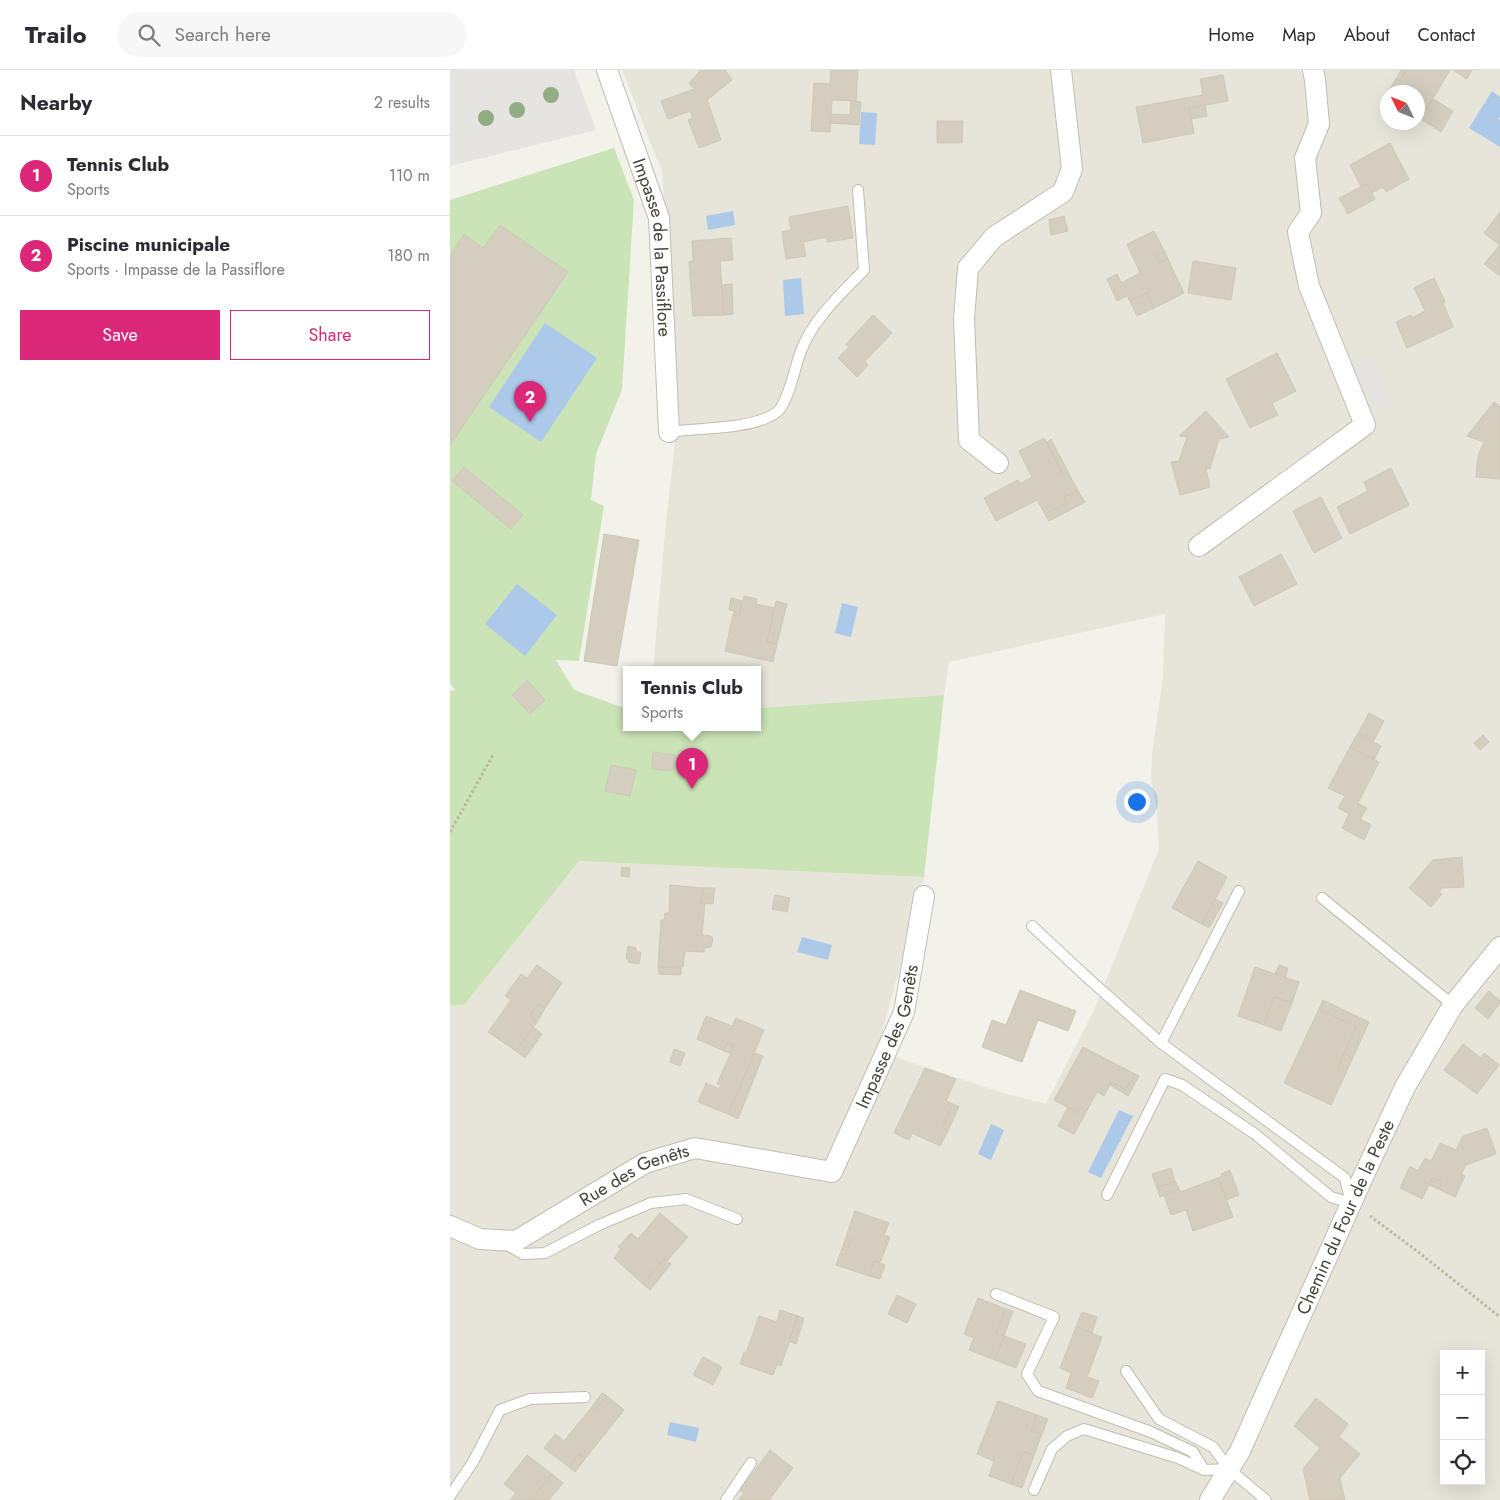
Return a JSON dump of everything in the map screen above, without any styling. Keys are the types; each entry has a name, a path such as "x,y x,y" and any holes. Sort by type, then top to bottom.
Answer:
{"street":[{"name":"Impasse de la Passiflore","path":"607,70 659,218 669,432"},
{"path":"998,463 969,440 964,318 968,268 994,237 1063,192 1072,169 1062,70"},
{"path":"1199,546 1364,425 1308,286 1298,232 1311,213 1305,158 1319,124 1313,70"},
{"name":"Impasse des Genêts","path":"832,1172 904,1012 924,896"},
{"name":"Chemin du Four de la Peste","path":"1210,1500 1240,1451 1405,1087 1453,1005 1500,947"},
{"name":"Rue des Genêts","path":"450,1226 480,1239 516,1241 645,1162 695,1148 832,1172"}],"lane":[{"path":"669,432 746,424 765,418 779,410 786,397 802,349 816,323 864,270 858,190"},
{"path":"1161,1043 1238,891"},
{"path":"1322,898 1453,1005"},
{"path":"1032,926 1161,1043 1345,1178 1351,1203"},
{"path":"1107,1195 1165,1079 1182,1085 1255,1134 1331,1197 1351,1203"},
{"path":"499,1240 523,1254 545,1253 599,1225 651,1202 686,1199 736,1219"},
{"path":"996,1294 1054,1317 1026,1374 1038,1391 1151,1432 1193,1452 1204,1470"},
{"path":"1126,1371 1159,1419 1213,1447 1229,1469 1266,1500"},
{"path":"450,1496 473,1462 500,1410 530,1399 585,1397"},
{"path":"1034,1490 1052,1449 1068,1436 1084,1429 1178,1458 1204,1470 1229,1469"},
{"path":"726,1500 751,1463"}],"path":[{"path":"450,832 493,755"},
{"path":"1351,1203 1418,1251 1500,1317"}],"shaded area":[{"path":"450,70 574,70 596,130 450,166"},
{"path":"622,70 1500,70 1500,1500 450,1500 450,1005 464,1005 579,861 924,877 877,1051 1003,1093 1046,1104 1094,1010 1159,849 1157,813 1151,777 1152,754 1163,677 1165,614 949,662 944,695 761,708 761,666 653,666 666,522 678,417 662,172"},
{"path":"1352,354 1374,359 1393,405 1374,411"}],"green space":[{"path":"614,148 634,200 622,390 596,454 591,500 604,506 579,661 556,660 574,690 623,708 623,731 761,731 761,708 944,695 924,877 579,861 464,1005 450,1005 450,691 455,690 450,683 450,200"}],"water":[{"path":"1492,91 1500,97 1500,117 1498,119 1500,120 1500,147 1469,128"},
{"path":"861,112 877,113 875,145 859,144"},
{"path":"733,211 735,225 708,230 706,216"},
{"path":"801,278 804,314 785,316 783,280"},
{"path":"545,323 597,358 541,442 489,407"},
{"path":"517,584 557,615 525,656 485,624"},
{"path":"842,603 858,607 851,637 835,633"},
{"path":"802,937 832,945 828,960 797,952"},
{"path":"1119,1110 1133,1116 1101,1178 1088,1172"},
{"path":"991,1124 1004,1130 991,1160 978,1154"},
{"path":"670,1422 699,1428 696,1442 667,1435"}],"building":[{"path":"701,70 725,70 732,80 707,100 721,140 699,148 688,120 693,118 690,111 668,119 661,101 694,89 689,83"},
{"path":"831,70 858,70 856,101 832,100 830,132 811,131 814,83 830,84"},
{"path":"1401,70 1407,70 1400,81 1396,79"},
{"path":"1407,70 1450,70 1425,112 1425,85 1392,85 1396,79 1400,81"},
{"path":"1453,70 1472,70 1467,79"},
{"path":"1223,75 1228,101 1189,108 1194,133 1143,143 1136,107 1203,95 1200,79"},
{"path":"1433,99 1453,111 1441,132 1425,122 1425,112"},
{"path":"851,101 861,102 859,125 830,123 831,114 850,115"},
{"path":"1205,105 1207,116 1191,119 1189,108"},
{"path":"937,121 963,121 962,143 937,143"},
{"path":"1390,143 1409,179 1386,192 1383,187 1371,193 1367,184 1361,187 1350,165"},
{"path":"1367,184 1375,199 1348,214 1339,198"},
{"path":"848,206 853,238 827,242 827,237 803,242 806,256 786,259 782,232 791,230 789,217"},
{"path":"1500,212 1500,245 1484,233"},
{"path":"1064,216 1068,231 1051,235 1049,220"},
{"path":"500,225 568,272 450,445 450,256 464,234 483,248"},
{"path":"1154,231 1165,252 1156,255 1160,263 1168,259 1184,293 1154,308 1147,293 1130,301 1127,296 1117,301 1107,279 1117,274 1121,283 1140,273 1127,244"},
{"path":"731,238 733,260 720,261 724,315 693,316 689,262 693,261 692,241"},
{"path":"1500,245 1500,276 1484,264"},
{"path":"1165,252 1168,259 1160,263 1156,255"},
{"path":"1193,261 1236,268 1231,300 1188,293"},
{"path":"1434,278 1445,302 1443,303 1453,327 1407,348 1396,322 1411,315 1412,318 1425,311 1414,288"},
{"path":"732,284 733,314 724,315 722,285"},
{"path":"1147,293 1154,308 1137,316 1130,301"},
{"path":"873,315 892,333 865,361 868,365 857,377 838,358 849,347 846,344"},
{"path":"1277,353 1296,391 1272,403 1278,415 1250,428 1226,379"},
{"path":"1494,402 1500,407 1500,479 1476,477 1478,456 1484,442 1467,436"},
{"path":"1206,411 1229,437 1219,439 1210,469 1206,469 1210,487 1180,495 1171,462 1179,461 1187,437 1179,436"},
{"path":"1044,438 1063,475 1068,472 1078,491 1064,497 1067,503 1045,514 1037,500 996,521 984,498 1018,480 1020,484 1032,477 1019,451"},
{"path":"1051,439 1068,472 1063,475 1047,442"},
{"path":"464,467 523,515 511,529 452,481"},
{"path":"1391,468 1409,505 1350,534 1337,507 1368,491 1364,482"},
{"path":"1078,491 1085,502 1049,521 1045,514 1067,503 1064,497"},
{"path":"1321,497 1342,538 1314,553 1293,511"},
{"path":"604,534 639,540 617,666 584,661"},
{"path":"1281,554 1297,584 1254,606 1239,577"},
{"path":"744,596 757,599 756,604 775,608 767,642 777,644 773,662 725,651 733,615 739,616"},
{"path":"731,598 742,601 739,616 733,615 735,611 729,610"},
{"path":"776,601 787,604 777,644 767,642"},
{"path":"527,680 545,700 530,714 512,695"},
{"path":"1369,713 1384,721 1373,742 1358,733"},
{"path":"1358,733 1381,746 1374,760 1350,747"},
{"path":"1483,735 1489,742 1480,750 1474,743"},
{"path":"1350,747 1379,762 1358,803 1367,808 1360,819 1371,825 1364,840 1342,828 1349,814 1338,808 1345,796 1328,788"},
{"path":"653,752 675,755 673,771 652,769"},
{"path":"611,765 636,770 630,796 605,791"},
{"path":"1462,857 1464,887 1442,888 1439,892 1442,894 1431,907 1409,888 1433,860"},
{"path":"1198,861 1227,877 1202,924 1172,908"},
{"path":"622,867 630,868 629,877 621,876"},
{"path":"670,885 703,888 701,903 705,903 702,935 711,936 713,939 711,947 704,948 704,952 685,951 683,967 658,967 661,920 664,920 665,913 669,913"},
{"path":"703,888 715,888 713,904 701,903"},
{"path":"775,895 790,898 787,912 772,909"},
{"path":"1215,899 1223,903 1209,928 1202,924"},
{"path":"628,946 636,948 636,952 641,952 639,964 628,962 629,959 626,959"},
{"path":"537,965 562,983 545,1008 538,1004 530,1016 537,1022 516,1051 488,1032 511,1000 505,996 521,974 527,978"},
{"path":"1279,965 1288,968 1285,978 1275,974"},
{"path":"658,967 681,968 681,975 659,974"},
{"path":"1255,967 1299,982 1292,1003 1274,997 1264,1025 1238,1016"},
{"path":"1020,990 1076,1011 1068,1031 1038,1020 1022,1062 982,1047 992,1020 1006,1025"},
{"path":"1489,991 1500,1003 1488,1019 1475,1008"},
{"path":"1274,997 1292,1003 1281,1031 1264,1025"},
{"path":"1323,1000 1369,1022 1346,1073 1337,1069 1356,1027 1319,1009"},
{"path":"538,1004 545,1008 537,1022 530,1016"},
{"path":"1319,1009 1356,1027 1337,1069 1346,1073 1331,1105 1284,1083"},
{"path":"706,1016 732,1026 736,1018 764,1030 728,1114 698,1102 706,1083 719,1089 721,1085 717,1084 734,1046 727,1043 724,1051 697,1039"},
{"path":"533,1027 542,1034 525,1058 516,1051"},
{"path":"727,1043 734,1046 730,1053 724,1051"},
{"path":"1463,1044 1481,1058 1484,1053 1499,1065 1477,1094 1444,1070"},
{"path":"1083,1047 1135,1074 1126,1090 1111,1082 1104,1096 1097,1092 1084,1116 1054,1100"},
{"path":"674,1049 685,1053 680,1066 670,1062"},
{"path":"755,1053 763,1056 738,1119 728,1114"},
{"path":"925,1068 956,1079 946,1101 953,1104 942,1128 948,1131 940,1146 912,1133 909,1140 894,1133"},
{"path":"1135,1074 1139,1076 1128,1096 1110,1085 1111,1082 1126,1090"},
{"path":"953,1104 959,1107 948,1131 942,1128"},
{"path":"1068,1107 1084,1116 1074,1134 1058,1126"},
{"path":"1487,1128 1496,1154 1466,1165 1461,1174 1465,1176 1455,1197 1438,1189 1442,1182 1432,1178 1422,1199 1400,1188 1410,1166 1418,1171 1425,1158 1431,1161 1440,1143 1456,1150 1463,1136"},
{"path":"1171,1168 1175,1181 1157,1188 1152,1174"},
{"path":"1230,1170 1239,1195 1227,1200 1218,1178 1222,1176 1221,1174"},
{"path":"1218,1178 1233,1217 1193,1231 1186,1210 1171,1215 1164,1195 1179,1189 1180,1192"},
{"path":"1432,1178 1442,1182 1438,1189 1429,1185"},
{"path":"1175,1181 1179,1189 1160,1197 1157,1188"},
{"path":"855,1211 889,1223 884,1235 890,1237 880,1263 874,1261 869,1276 836,1265 842,1249 847,1250 851,1240 846,1237"},
{"path":"660,1213 688,1237 667,1261 664,1259 643,1284 614,1258 621,1249 618,1247 631,1233 638,1239"},
{"path":"846,1237 851,1240 847,1250 842,1249"},
{"path":"664,1259 671,1264 650,1290 643,1284"},
{"path":"874,1261 885,1265 880,1279 869,1276"},
{"path":"897,1295 916,1304 907,1323 888,1314"},
{"path":"978,1298 1006,1309 996,1333 1004,1336 995,1360 969,1350 974,1338 964,1334"},
{"path":"1006,1309 1013,1311 1004,1336 996,1333"},
{"path":"780,1310 798,1316 781,1366 777,1364 773,1375 740,1364 744,1352 746,1353 759,1316 777,1322"},
{"path":"1082,1312 1097,1317 1092,1333 1076,1327"},
{"path":"798,1316 804,1318 796,1344 789,1341"},
{"path":"1076,1327 1102,1337 1087,1377 1099,1381 1092,1398 1066,1388 1071,1373 1060,1368"},
{"path":"1004,1336 1026,1344 1016,1368 995,1360"},
{"path":"703,1357 722,1367 713,1385 693,1375"},
{"path":"602,1393 607,1396 595,1411 591,1408"},
{"path":"607,1396 624,1410 585,1459 579,1454 569,1467 544,1448 555,1434 564,1441 591,1408 595,1411"},
{"path":"1316,1398 1348,1424 1339,1437 1360,1454 1340,1478 1345,1500 1310,1500 1303,1469 1320,1448 1294,1426"},
{"path":"998,1401 1037,1415 1031,1431 1042,1434 1034,1455 1023,1452 1011,1484 989,1476 994,1461 977,1454"},
{"path":"1037,1415 1048,1419 1042,1434 1031,1431"},
{"path":"770,1450 793,1468 769,1500 738,1500 744,1493 740,1490"},
{"path":"1023,1452 1034,1455 1022,1488 1011,1484"},
{"path":"579,1454 585,1459 575,1472 569,1467"},
{"path":"527,1455 552,1474 532,1499 534,1500 510,1500 516,1493 504,1484"},
{"path":"552,1474 563,1483 549,1500 532,1499"}],"place":[{"name":"Piscine municipale","path":"530,422"},
{"name":"Tennis Club","path":"692,789"}]}
